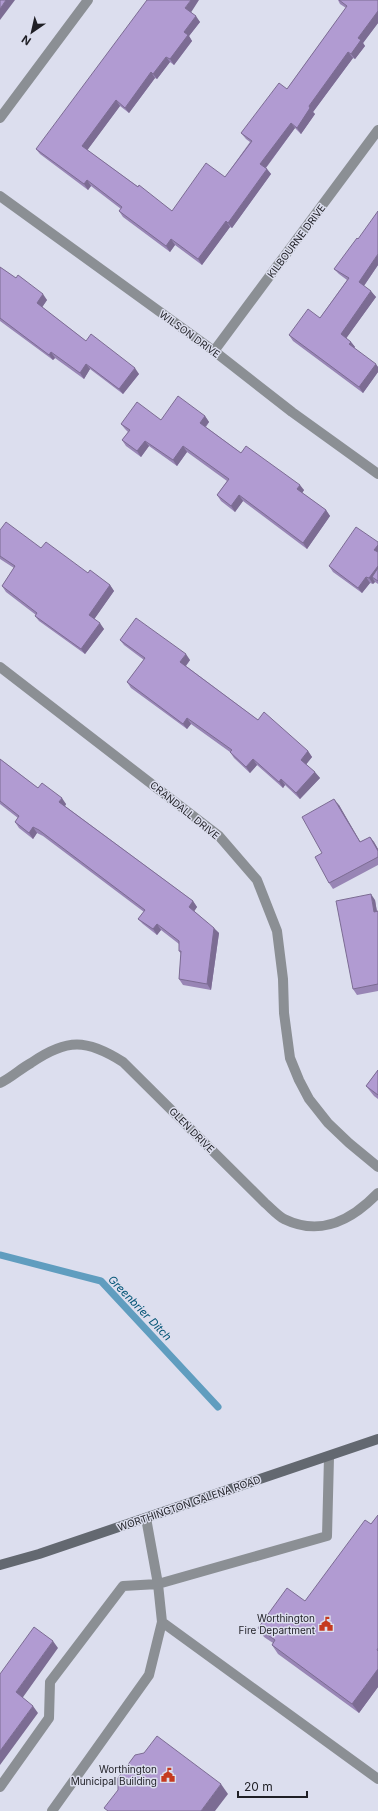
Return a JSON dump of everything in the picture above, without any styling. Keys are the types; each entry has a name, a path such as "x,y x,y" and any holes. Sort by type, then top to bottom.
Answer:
{"street":[{"path":"0,118 88,0"},
{"name":"KILBOURNE DRIVE","path":"214,351 378,130"},
{"name":"WILSON DRIVE","path":"0,196 214,351 292,412 378,474"},
{"name":"CRANDALL DRIVE","path":"0,667 219,836 257,880 277,931 283,979 284,1013 290,1058 299,1080 309,1099 328,1123 378,1167"},
{"name":"GLEN DRIVE","path":"0,1083 51,1049 68,1045 89,1045 107,1051 123,1062 265,1203 283,1218 306,1225 322,1227 352,1216 367,1205 378,1192"},
{"name":"WORTHINGTON GALENA ROAD","path":"0,1565 39,1554 378,1440"},
{"path":"0,1787 49,1718 50,1682 123,1586 158,1584 327,1536 329,1457"},
{"path":"52,1811 149,1674 162,1622 158,1584 146,1518"},
{"path":"162,1622 378,1779"}],"building":[{"path":"0,0 6,0 0,9"},
{"path":"147,0 191,0 185,8 196,16 184,32 188,35 170,59 166,57 153,74 151,72 125,108 116,100 82,146 138,187 139,185 172,211 206,163 225,177 252,141 241,133 279,83 287,89 347,6 339,0 378,0 378,11 358,38 361,40 351,54 348,52 309,106 310,108 297,128 291,123 260,164 267,169 228,223 226,221 198,259 171,239 166,246 119,211 122,207 87,180 84,184 36,149"},
{"path":"378,211 378,254 359,282 371,291 341,334 351,342 349,344 376,364 359,387 289,335 308,309 320,318 349,278 334,269"},
{"path":"0,267 16,278 18,275 43,294 37,303 86,341 91,334 135,368 119,389 86,364 80,373 51,352 49,355 0,318"},
{"path":"178,396 205,416 200,423 241,453 246,446 300,485 297,489 326,510 303,543 239,495 231,506 217,495 229,479 183,446 173,460 145,441 137,451 122,440 130,430 121,424 137,402 161,420"},
{"path":"6,522 41,548 46,542 88,573 90,570 110,585 89,615 100,623 81,649 35,616 37,613 2,586 15,566 0,556 0,530"},
{"path":"356,527 378,542 378,545 374,550 378,552 378,566 369,578 366,577 358,588 329,566"},
{"path":"378,568 378,581 372,577"},
{"path":"136,618 186,654 180,662 258,720 264,712 308,751 301,760 315,772 296,793 281,779 279,782 253,759 246,767 230,752 232,750 187,718 183,724 127,682 145,658 120,640"},
{"path":"0,759 38,788 42,783 62,798 59,802 193,901 189,907 214,928 207,984 179,979 181,951 179,951 179,941 157,924 153,929 138,919 145,910 39,830 33,827 29,833 15,822 19,816 0,801"},
{"path":"334,799 360,842 370,837 378,851 378,857 329,883 315,857 322,853 302,817"},
{"path":"371,894 374,912 378,911 378,984 353,989 336,901"},
{"path":"378,1070 378,1095 366,1086"},
{"name":"Worthington Fire Department","path":"378,1515 378,1669 352,1704 272,1645 275,1640 258,1628 287,1588 305,1601 365,1520 371,1524"},
{"path":"34,1627 53,1641 16,1692 33,1706 0,1751 0,1674"},
{"name":"Worthington Municipal Building","path":"157,1736 221,1784 201,1811 108,1811 104,1808 118,1790 118,1778 135,1755 144,1753"}],"waterway":[{"name":"Greenbrier Ditch","path":"0,1255 101,1281 218,1407"}],"place":[{"name":"Worthington Fire Department","path":"326,1624"},
{"name":"Worthington Municipal Building","path":"168,1775"}]}
